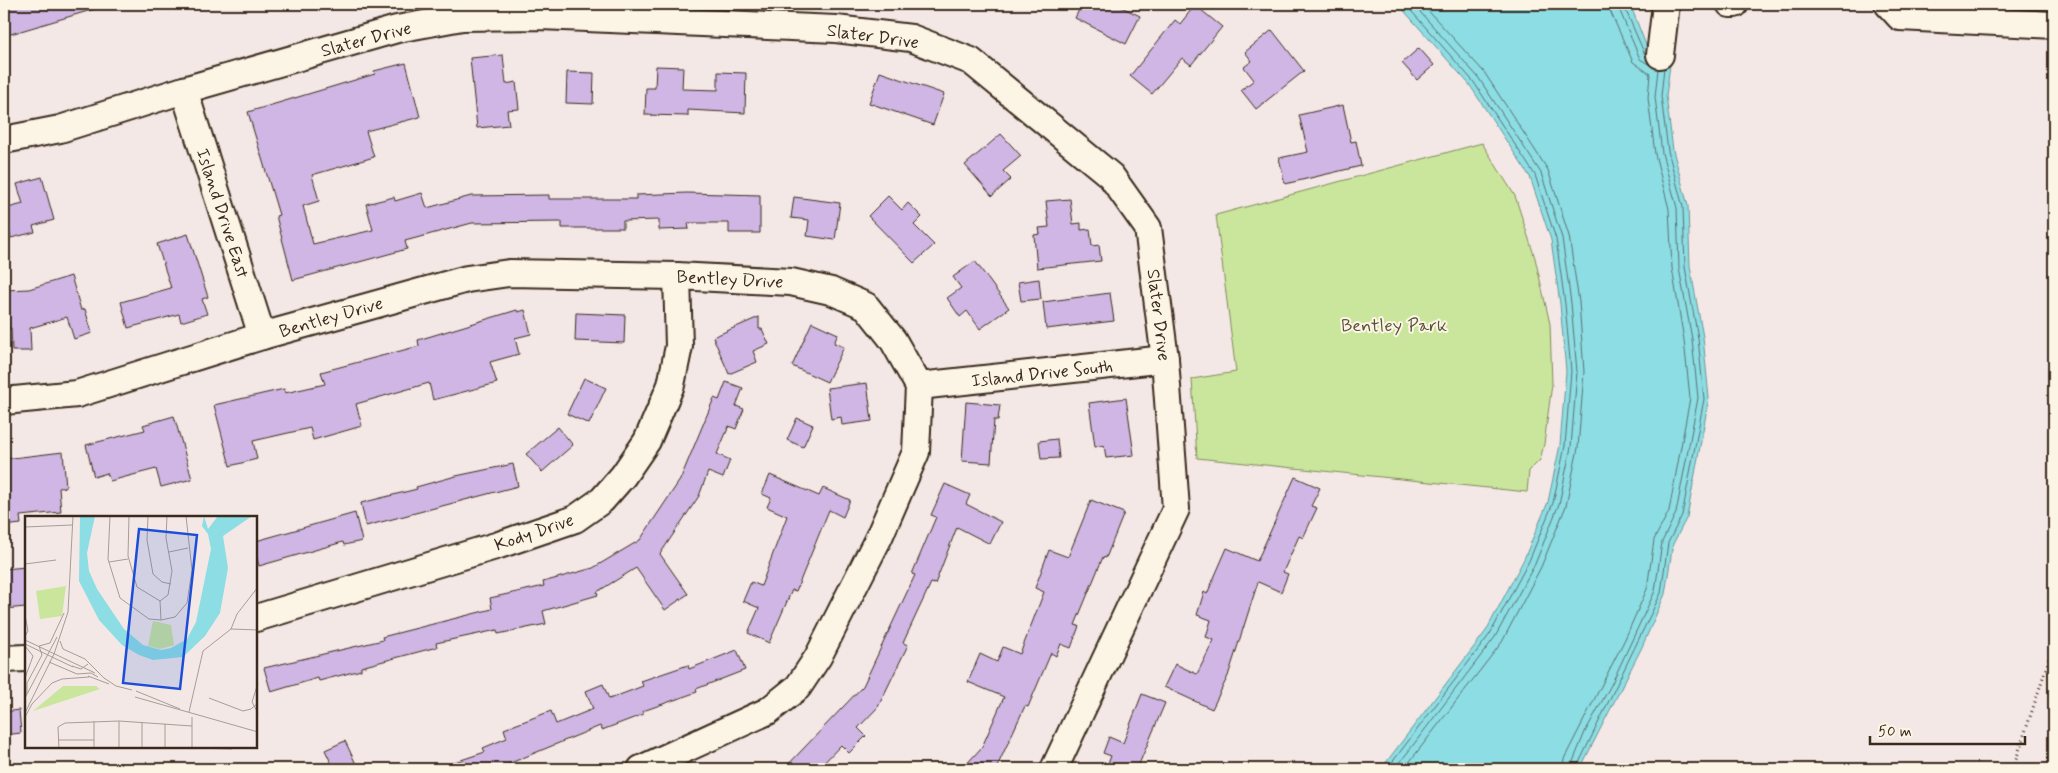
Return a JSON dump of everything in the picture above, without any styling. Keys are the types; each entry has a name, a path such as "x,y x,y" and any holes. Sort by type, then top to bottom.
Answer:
{"street":[{"path":"1660,55 1666,4"},
{"path":"1730,4 1735,4"},
{"path":"1888,4 1900,17 2054,25"},
{"name":"Slater Drive","path":"4,140 60,129 184,90 396,29 462,17 540,16 836,29 911,38 971,60 1110,176 1148,228 1166,359 1176,509 1054,769"},
{"name":"Island Drive East","path":"184,90 262,336"},
{"name":"Bentley Drive","path":"4,402 77,394 262,336 467,278 509,273 677,276 791,282 831,291 866,306 893,340 919,386"},
{"name":"Kody Drive","path":"258,617 499,545 575,519 602,500 624,476 647,441 671,385 679,346 677,276"},
{"name":"Island Drive South","path":"919,386 1166,359"},
{"path":"641,769 768,711 798,687 818,657 874,546 916,452 919,386"},
{"path":"4,659 25,658"}],"path":[{"path":"2013,769 2054,644"}],"green space":[{"name":"Bentley Park","path":"1482,143 1515,196 1535,258 1550,324 1552,384 1544,444 1540,460 1529,471 1527,492 1197,458 1192,379 1236,372 1216,215"}],"water":[{"path":"1398,4 1626,4 1632,9 1649,53 1671,57 1666,96 1673,150 1688,206 1690,266 1703,337 1709,398 1687,517 1673,544 1665,594 1642,647 1580,769 1381,769 1486,631 1524,559 1548,502 1560,445 1566,371 1560,304 1551,240 1530,177 1469,84"}],"building":[{"path":"4,4 98,4 98,8 4,36"},
{"path":"1082,4 1115,4 1140,16 1126,44 1075,18"},
{"path":"1195,5 1222,27 1191,65 1182,58 1152,94 1130,76 1175,20 1180,24"},
{"path":"1272,30 1304,71 1256,109 1241,90 1254,80 1244,67 1252,61 1245,52"},
{"path":"1419,48 1434,65 1417,80 1402,63"},
{"path":"503,55 506,84 516,82 519,109 507,110 509,125 477,128 470,58"},
{"path":"406,63 420,117 366,131 374,157 312,175 319,201 303,206 313,244 373,230 366,204 394,197 395,201 422,193 427,208 471,196 549,195 549,199 636,199 636,195 687,193 760,195 760,233 729,233 729,223 688,223 689,229 659,230 659,220 623,221 623,228 562,228 562,222 472,223 405,241 407,249 293,280 276,216 279,215 248,112 375,74 374,71"},
{"path":"656,66 683,67 682,89 718,90 718,72 746,73 745,113 688,110 688,116 645,115 646,88 655,88"},
{"path":"567,72 594,73 593,104 566,103"},
{"path":"880,72 944,94 933,125 869,103"},
{"path":"1343,105 1351,142 1356,141 1361,166 1285,184 1279,158 1308,152 1299,115"},
{"path":"1001,134 1021,156 1003,171 1011,179 992,196 965,165"},
{"path":"42,177 54,220 33,226 35,232 11,238 4,209 23,204 17,184"},
{"path":"888,196 902,210 908,203 922,217 914,225 934,245 914,263 868,216"},
{"path":"794,197 840,203 835,240 807,236 809,220 791,218"},
{"path":"1070,199 1073,224 1081,223 1081,230 1090,229 1092,246 1099,245 1101,261 1037,268 1034,235 1040,234 1039,228 1049,227 1046,201"},
{"path":"188,234 208,297 202,299 207,314 181,322 179,314 128,328 121,302 171,288 157,244"},
{"path":"975,261 1009,308 980,329 967,311 960,317 947,298 961,288 953,277"},
{"path":"71,276 81,310 85,309 92,333 74,339 67,317 30,328 31,351 12,351 11,328 4,328 4,290 29,289"},
{"path":"1039,279 1041,299 1021,301 1018,282"},
{"path":"1110,293 1114,321 1046,329 1043,302"},
{"path":"517,310 518,312 525,310 531,334 515,338 519,354 490,362 497,383 433,400 429,383 356,404 362,426 313,440 310,428 253,441 257,459 230,466 214,405 284,389 285,393 325,384 321,372 419,346 418,340"},
{"path":"576,313 625,315 624,343 575,341"},
{"path":"759,317 759,329 762,329 769,344 753,351 757,362 729,374 713,337"},
{"path":"812,322 838,334 834,343 844,347 827,382 792,366"},
{"path":"584,378 606,388 589,424 567,414"},
{"path":"726,382 743,388 736,406 744,409 736,429 729,426 717,454 730,460 723,478 708,472 699,496 660,554 688,594 665,610 636,568 597,592 598,595 543,611 546,624 498,634 497,630 436,643 437,647 361,667 361,670 319,681 318,678 271,692 264,668 383,640 382,637 492,609 490,598 544,586 543,582 593,568 640,540 680,480 714,398 719,400"},
{"path":"867,383 872,421 842,425 841,417 831,419 827,388"},
{"path":"1126,398 1134,455 1106,458 1104,445 1095,447 1089,403"},
{"path":"966,402 1000,405 998,420 994,420 991,463 962,461"},
{"path":"174,416 192,479 161,487 156,469 110,481 107,473 94,477 86,445 145,430 143,425"},
{"path":"797,418 813,425 803,447 787,440"},
{"path":"558,427 573,445 542,472 526,454"},
{"path":"1057,439 1059,458 1041,459 1039,441"},
{"path":"63,452 66,487 59,488 61,512 20,516 21,524 4,526 4,459"},
{"path":"513,464 518,486 366,526 361,503 417,489 416,487 456,476"},
{"path":"770,475 819,496 823,488 850,500 843,517 829,510 796,591 792,590 769,643 748,633 759,608 743,601 751,582 761,586 787,516 767,507 771,498 762,494"},
{"path":"1295,477 1320,488 1311,506 1317,508 1303,538 1299,536 1283,572 1288,574 1281,592 1258,582 1228,676 1212,709 1164,687 1175,664 1197,674 1214,640 1206,637 1211,620 1197,615 1204,592 1207,594 1227,548 1257,561"},
{"path":"945,484 970,495 966,504 1001,522 990,544 957,527 935,584 931,583 903,643 908,645 878,707 858,728 866,736 849,753 841,745 818,769 784,769 863,686 915,575 912,574 936,517 931,515"},
{"path":"1091,500 1124,513 1106,558 1103,557 1075,625 1079,626 1071,648 1061,644 1056,656 1051,653 1028,707 1025,706 996,769 962,769 982,747 1004,697 968,682 980,654 997,662 1003,647 1020,654 1044,592 1035,588 1049,550 1068,557"},
{"path":"355,513 362,541 344,545 343,542 259,566 258,540"},
{"path":"25,567 25,607 4,609 4,569"},
{"path":"737,650 745,670 696,689 697,692 643,711 644,714 602,730 600,726 496,769 444,769 443,766 485,752 483,748 507,738 504,729 551,711 556,724 593,709 586,691 603,684 609,699 643,686 641,681 688,665 689,669"},
{"path":"1142,694 1165,703 1137,769 1106,769 1111,756 1103,753 1109,737 1123,743"},
{"path":"19,710 21,733 4,735 4,712"},
{"path":"345,741 356,764 345,769 334,769 325,750"}]}
